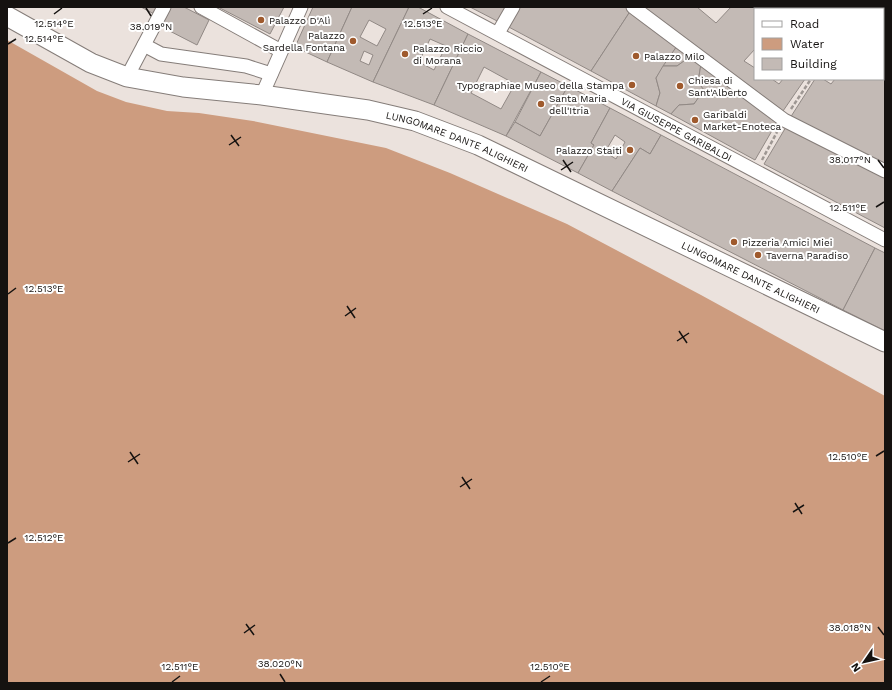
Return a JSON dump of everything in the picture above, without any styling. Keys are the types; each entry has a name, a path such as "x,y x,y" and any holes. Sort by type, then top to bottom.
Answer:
{"street":[{"path":"127,77 164,7"},
{"path":"201,7 281,51"},
{"path":"262,95 301,7"},
{"name":"VIA GIUSEPPE GARIBALDI","path":"447,7 756,170 885,240"},
{"path":"498,33 513,7"},
{"path":"633,7 784,120 885,171"},
{"name":"LUNGOMARE DANTE ALIGHIERI","path":"7,16 91,63 127,77 183,87 262,95 368,110 415,121 478,145 885,342"},
{"path":"144,45 161,54 246,66 271,74"}],"path":[{"path":"756,170 784,120 810,80"}],"water":[{"path":"7,40 97,91 126,102 167,111 199,113 253,121 386,148 450,173 567,224 701,295 885,396 885,683 7,683"}],"building":[{"path":"141,7 161,7 156,15"},
{"path":"169,7 184,7 209,20 197,45 160,26"},
{"name":"Palazzo D'Alì","path":"218,7 284,7 270,34"},
{"path":"313,7 352,7 327,62 295,47"},
{"name":"Palazzo Sardella Fontana","path":"352,7 409,7 373,82 327,62","holes":["369,20 386,29 377,46 360,37","364,51 373,55 369,65 360,61"]},
{"name":"Palazzo Riccio di Morana","path":"409,7 418,7 468,34 434,105 373,82","holes":["430,39 446,46 434,70 419,62"]},
{"path":"470,7 510,7 501,23"},
{"path":"515,7 627,7 631,10 591,71 505,25"},
{"path":"643,7 697,7 716,23 731,7 773,7 774,8 754,8 754,50 744,61 754,67 754,80 773,80 779,84 782,80 804,80 783,111"},
{"path":"773,7 830,8 774,8"},
{"name":"Palazzo Milo","path":"631,10 677,46 656,78 660,93 656,106 591,71"},
{"path":"468,34 541,72 506,136 434,105","holes":["484,67 515,84 501,109 471,93"]},
{"path":"885,38 885,164 790,118 814,80 825,80 831,84 834,80 884,80"},
{"path":"677,46 691,56 677,66 663,66"},
{"name":"Chiesa di Sant'Alberto","path":"691,56 701,64 698,82 704,90 694,104 679,105 671,114 656,106 660,93 656,78 663,66 677,66"},
{"path":"701,64 777,122 755,160 671,114 679,105 694,104 704,90 698,82"},
{"name":"Santa Maria dell'Itria","path":"541,72 568,86 540,136 515,122"},
{"path":"568,86 610,108 591,143 594,145 578,173 506,136 515,122 540,136"},
{"name":"Palazzo Staiti","path":"610,108 661,135 650,154 640,148 612,191 578,173 594,145 591,143","holes":["615,135 625,142 616,159 605,152"]},
{"path":"786,127 885,177 885,228 764,164"},
{"path":"661,135 875,248 843,310 612,191 640,148 650,154"},
{"path":"875,248 885,253 885,331 843,310"}],"place":[{"name":"Palazzo D'Alì","path":"261,20"},
{"name":"Palazzo Sardella Fontana","path":"353,41"},
{"name":"Palazzo Riccio di Morana","path":"405,54"},
{"name":"Palazzo Milo","path":"636,56"},
{"name":"Typographiae Museo della Stampa","path":"632,85"},
{"name":"Chiesa di Sant'Alberto","path":"680,86"},
{"name":"Santa Maria dell'Itria","path":"541,104"},
{"name":"Garibaldi Market-Enoteca","path":"695,120"},
{"name":"Palazzo Staiti","path":"630,150"},
{"name":"Pizzeria Amici Miei","path":"734,242"},
{"name":"Taverna Paradiso","path":"758,255"}]}
